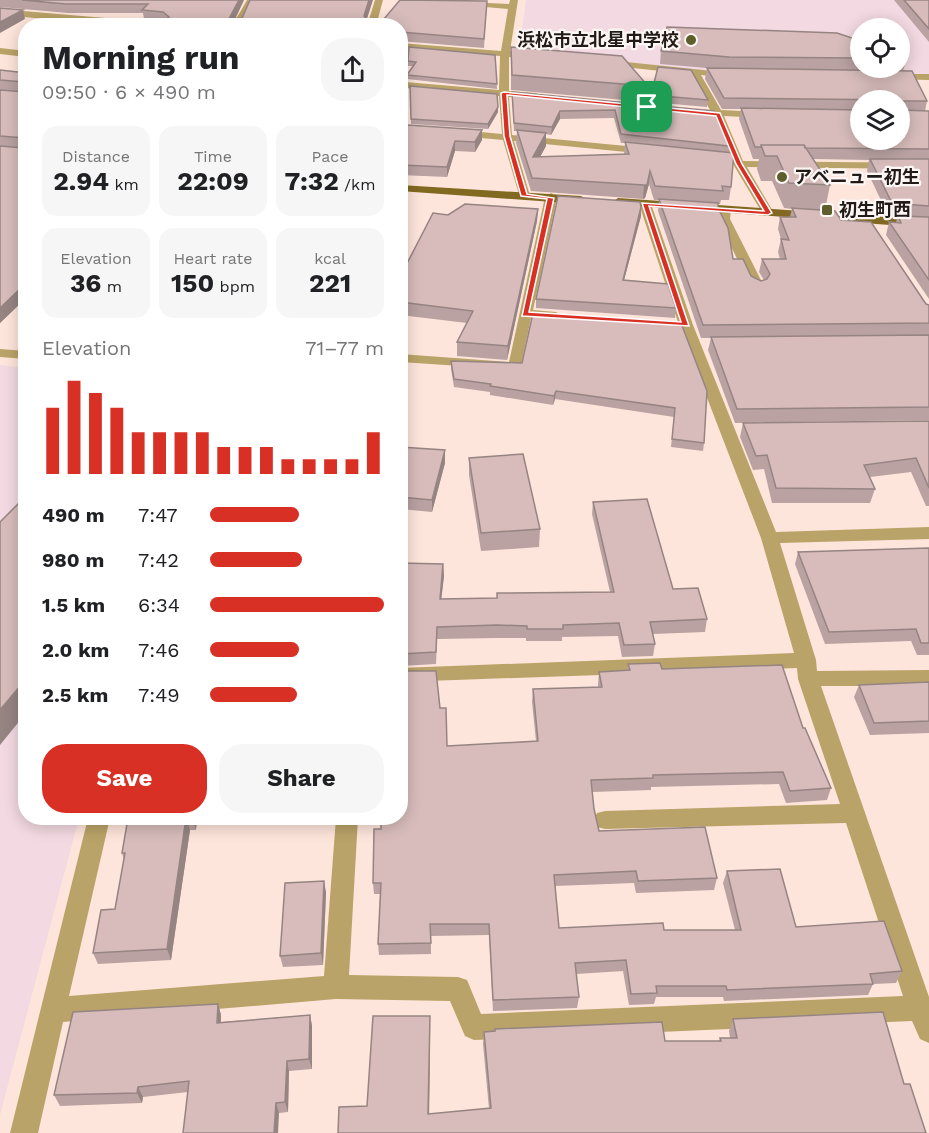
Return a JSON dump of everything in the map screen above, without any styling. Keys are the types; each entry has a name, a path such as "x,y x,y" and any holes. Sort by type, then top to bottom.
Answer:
{"main road":[{"path":"408,189 929,224"}],"street":[{"path":"241,18 251,0"},
{"path":"373,18 379,0"},
{"path":"429,0 514,3 504,53 504,93 507,136 524,196"},
{"path":"0,12 70,18"},
{"path":"408,46 540,57"},
{"path":"0,51 18,53"},
{"path":"599,63 739,75"},
{"path":"694,72 718,114 735,161 768,213"},
{"path":"910,77 929,77"},
{"path":"408,85 552,98"},
{"path":"682,111 778,115"},
{"path":"408,130 507,136 657,152"},
{"path":"735,161 929,166"},
{"path":"408,359 514,367 551,198"},
{"path":"53,1010 336,987 458,989 474,1027 924,1019 807,670 770,538 701,344 680,324 645,204"},
{"path":"725,210 724,219 758,288"},
{"path":"867,220 879,238"},
{"path":"525,314 571,317"},
{"path":"0,352 18,354"},
{"path":"770,538 929,532"},
{"path":"408,675 807,670 929,678"},
{"path":"605,820 854,813"},
{"path":"24,1133 97,825"},
{"path":"336,987 347,825"}],"shaded area":[{"name":"浜松市立北星中学校","path":"526,0 929,0 929,75 910,75 910,18 850,18 850,74 729,73 519,52"},
{"path":"0,365 18,367 18,825 77,825 0,1115"}],"building":[{"path":"22,0 239,0 230,18 168,18 169,17 163,12 142,10 148,4 66,4"},
{"path":"250,0 369,0 365,18 242,18"},
{"path":"400,0 487,1 484,39 408,33 408,18 385,18"},
{"path":"904,0 929,0 929,29"},
{"path":"0,8 23,10 0,22"},
{"path":"667,27 837,33 850,37 850,58 729,57 661,51"},
{"path":"409,47 495,55 497,84 408,75 416,62 408,61"},
{"path":"511,47 622,56 648,86 512,75"},
{"path":"658,67 691,70 708,100 651,95"},
{"path":"707,68 850,70 850,78 910,78 910,71 912,71 927,101 910,101 910,90 850,90 850,99 724,98"},
{"path":"0,70 18,72 18,82 0,80"},
{"path":"410,86 497,94 498,107 488,124 411,119"},
{"path":"0,90 18,91 18,137 0,136"},
{"path":"512,92 714,111 729,146 621,134 615,110 560,111 552,127 514,123"},
{"path":"741,108 850,110 850,148 805,148 804,145 755,147"},
{"path":"910,110 929,111 929,149 910,149"},
{"path":"408,125 482,130 475,142 455,141 447,167 408,165"},
{"path":"517,130 546,133 533,157 629,154 625,142 734,153 731,187 722,186 723,191 655,186 650,171 647,185 532,178"},
{"path":"761,145 804,145 830,185 789,183 777,156 765,156"},
{"path":"0,146 18,148 18,291 0,308"},
{"path":"870,159 929,159 929,206 892,203"},
{"path":"558,196 640,202 641,207 623,280 668,284 676,308 536,299"},
{"path":"659,199 718,203 718,208 728,228 733,259 743,259 751,276 761,281 767,279 770,274 762,259 786,259 781,239 789,240 780,217 796,217 792,208 835,211 841,220 871,222 926,304 929,305 929,323 703,325"},
{"path":"465,204 538,209 508,346 457,342 473,311 408,303 408,261 433,213 448,215"},
{"path":"898,216 929,217 929,280 889,222 901,223"},
{"path":"533,313 681,323 707,391 704,443 672,439 675,408 556,391 554,396 454,379 451,361 522,363"},
{"path":"929,335 929,407 737,409 711,337"},
{"path":"929,421 929,488 916,458 864,465 875,489 776,488 767,455 756,456 743,423"},
{"path":"408,448 445,450 432,500 408,498"},
{"path":"523,454 540,529 481,533 469,458"},
{"path":"647,499 673,589 698,588 707,619 650,622 655,644 624,645 619,623 563,625 563,629 527,629 527,626 497,625 437,627 436,652 408,654 408,563 443,564 440,599 497,598 497,593 614,592 593,502"},
{"path":"18,504 18,689 0,710 0,522"},
{"path":"929,548 929,643 921,643 916,629 829,632 798,552"},
{"path":"660,663 662,669 782,665 803,728 805,728 831,788 790,791 783,772 653,775 653,778 591,780 599,831 705,827 717,878 638,881 636,871 554,875 559,928 663,923 664,930 741,930 727,871 780,869 796,927 884,921 902,971 870,974 873,984 727,990 726,986 656,986 657,993 631,994 626,960 575,963 579,997 493,1000 489,924 430,924 431,943 378,944 381,883 373,883 374,829 381,829 381,825 408,825 408,671 436,671 440,708 446,708 447,746 538,741 533,689 602,687 599,672 630,670 628,664"},
{"path":"929,682 929,721 874,723 859,685"},
{"path":"127,825 185,825 167,949 93,953 101,910 115,909 125,853 122,853"},
{"path":"324,881 321,953 280,956 285,883"},
{"path":"218,1004 217,1023 310,1015 309,1059 287,1061 285,1102 276,1103 274,1133 183,1133 189,1081 138,1087 137,1093 54,1095 73,1012"},
{"path":"883,1012 904,1084 910,1084 926,1133 338,1133 339,1107 367,1106 373,1016 430,1016 428,1114 491,1108 484,1032 495,1031 495,1029 662,1022 665,1041 721,1041 720,1038 737,1038 733,1019"}],"place":[{"name":"浜松市立北星中学校","path":"691,40"},
{"name":"アベニュー初生","path":"782,177"},
{"name":"初生町西","path":"827,210"}],"route":[{"path":"504,93 647,107 718,114 739,164 768,213 645,204 686,325 525,314 551,198 524,196 507,136 504,93"}]}
